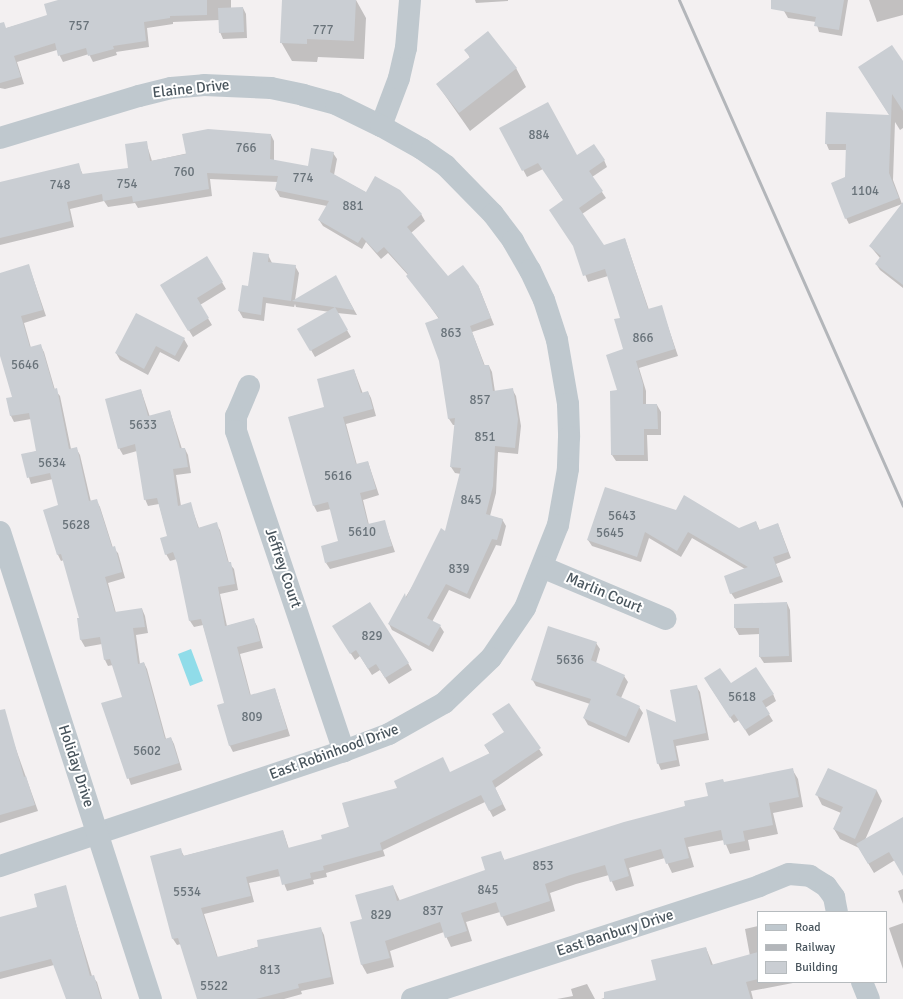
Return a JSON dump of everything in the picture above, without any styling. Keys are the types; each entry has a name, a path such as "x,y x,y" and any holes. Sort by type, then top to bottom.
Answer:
{"street":[{"path":"381,126 399,78 406,48 410,0"},
{"name":"Elaine Drive","path":"0,138 139,96 171,88 204,85 271,88 303,95 336,104 381,126"},
{"name":"East Robinhood Drive","path":"0,866 344,751 389,734 444,703 469,681 504,642 525,608 558,525 568,470 569,437 564,372 544,300 530,270 513,241 471,189 422,148 381,126"},
{"name":"Jeffrey Court","path":"249,386 236,416 236,431 344,751"},
{"name":"Holiday Drive","path":"0,532 151,999"},
{"name":"Marlin Court","path":"542,567 666,620"},
{"name":"East Banbury Drive","path":"412,999 760,886 789,874 817,879 834,897 837,911"},
{"path":"862,983 869,999"}],"water":[{"path":"191,649 203,681 190,686 178,654"}],"building":[{"path":"58,0 207,0 207,15 170,16 170,18 144,22 146,41 113,46 114,49 88,56 86,48 58,56 55,43 14,56 21,77 0,83 0,23 4,22 6,28 47,15 44,4"},
{"path":"282,0 356,0 354,41 307,39 307,44 280,43"},
{"path":"771,0 844,0 839,30 814,26 816,17 771,9"},
{"path":"243,7 244,32 219,33 218,8"},
{"path":"488,31 517,68 459,113 436,84 470,57 464,50"},
{"path":"892,45 903,61 903,111 892,94 889,173 899,198 845,219 831,183 845,177 846,144 825,144 826,112 889,115 858,67"},
{"path":"548,102 577,155 594,144 605,160 589,171 603,191 579,208 604,245 625,238 648,309 662,305 675,349 636,361 643,384 643,404 657,404 658,429 644,429 644,455 611,455 610,391 617,390 606,355 623,349 614,319 620,318 605,269 583,276 573,246 549,210 563,200 538,163 522,171 499,128"},
{"path":"208,129 271,134 270,159 308,166 311,148 334,152 330,172 366,192 375,176 400,190 422,214 407,227 448,276 463,265 478,285 491,318 470,326 484,365 489,365 493,391 513,388 518,419 515,448 495,446 493,486 486,514 503,519 497,540 492,539 467,594 446,584 427,618 441,625 429,646 388,624 405,593 406,598 441,528 445,531 461,468 450,467 455,418 448,419 439,361 425,323 439,318 406,276 408,274 384,247 377,253 362,237 358,243 318,220 329,201 275,190 278,176 207,173 209,189 133,202 132,196 103,201 102,194 67,202 71,221 0,238 0,182 79,163 82,174 128,168 125,144 147,141 150,161 186,154 182,134"},
{"path":"903,202 903,285 875,264 881,256 869,246"},
{"path":"253,252 269,254 268,262 296,265 291,301 263,297 261,315 238,311 242,285 248,286"},
{"path":"207,256 223,282 197,298 209,318 188,331 160,285"},
{"path":"29,264 43,310 21,316 30,347 41,344 54,389 57,388 69,449 77,447 89,501 97,499 112,547 115,546 122,572 105,577 115,612 142,608 145,627 133,628 138,664 144,662 165,739 171,737 179,763 127,779 101,703 122,697 110,659 104,660 100,637 80,640 77,618 79,618 61,554 57,555 43,510 58,505 50,473 27,478 21,454 36,451 29,413 10,416 6,398 12,397 0,356 0,273"},
{"path":"336,275 354,310 292,301"},
{"path":"335,307 348,330 310,351 297,329"},
{"path":"136,313 185,338 175,356 156,346 144,369 115,353"},
{"path":"354,369 361,393 368,391 373,409 343,417 356,464 368,461 376,489 360,493 368,524 385,520 392,546 325,563 321,546 338,541 328,502 313,506 288,417 324,407 317,379"},
{"path":"141,389 148,416 170,410 180,448 185,448 188,467 173,469 178,506 191,502 198,528 217,522 228,562 231,562 235,584 218,587 225,626 254,618 260,641 237,647 250,695 275,688 287,729 229,746 217,705 224,703 201,619 189,621 177,563 173,552 165,555 160,538 167,536 157,498 144,500 135,444 118,449 105,399"},
{"path":"605,487 676,510 684,495 739,528 756,521 759,530 778,523 788,552 773,557 780,576 730,594 724,576 748,567 688,532 677,551 645,532 637,557 587,540"},
{"path":"370,602 409,663 385,678 376,664 368,669 356,650 350,654 332,626"},
{"path":"787,602 789,656 759,657 759,628 734,628 734,604"},
{"path":"548,626 597,642 591,660 625,675 616,695 640,706 626,737 583,718 591,699 531,680"},
{"path":"756,667 774,694 762,701 770,714 745,730 734,714 730,718 704,678 720,668 731,683"},
{"path":"697,685 706,733 673,740 677,760 657,764 646,709 676,722 670,690"},
{"path":"509,703 541,748 492,781 503,804 489,811 481,795 380,843 382,850 323,866 324,870 310,873 311,878 282,885 278,869 246,877 251,896 201,908 217,957 258,947 257,940 321,927 331,977 298,984 299,988 256,999 197,999 178,938 172,939 150,856 181,848 183,856 283,830 288,848 322,839 321,835 349,827 342,803 397,788 394,781 443,757 450,772 490,753 484,745 504,732 492,714"},
{"path":"5,709 24,777 26,776 35,805 0,815 0,710"},
{"path":"793,768 799,797 769,803 773,825 743,831 745,841 724,845 721,830 684,838 689,858 666,864 661,849 624,859 629,876 610,882 605,865 570,875 545,884 550,901 501,917 496,902 461,913 467,931 445,938 440,922 385,941 390,958 361,965 350,922 362,919 355,895 393,885 397,901 485,870 481,857 501,851 504,860 624,822 685,806 684,801 708,796 705,783 723,779 724,782"},
{"path":"828,768 877,790 855,839 833,829 843,807 815,795"},
{"path":"903,817 903,876 889,852 868,864 856,844"},
{"path":"66,885 90,976 94,975 101,999 66,999 51,959 0,972 0,917 37,907 34,894"},
{"path":"706,947 711,965 757,952 757,979 746,982 751,999 604,999 604,992 656,980 651,960"}],"railway":[{"path":"679,0 903,506"}]}
